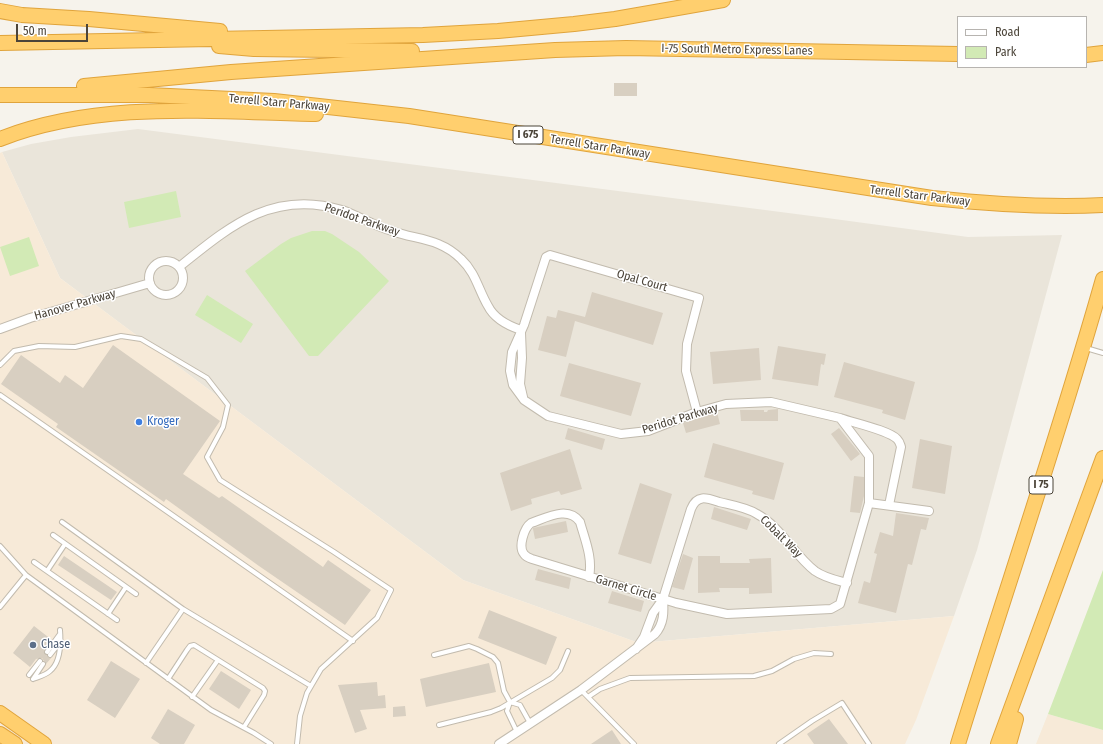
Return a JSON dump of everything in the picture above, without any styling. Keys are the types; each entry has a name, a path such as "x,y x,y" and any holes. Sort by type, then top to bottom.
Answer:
{"highway":[{"path":"0,43 423,35 498,31 615,19 723,0"},
{"path":"0,12 286,37"},
{"path":"160,40 254,49 516,52"},
{"name":"I-75 South Metro Express Lanes","path":"516,52 626,48 957,54"},
{"path":"0,94 231,72 516,52"},
{"path":"1087,54 1103,53"},
{"name":"Terrell Starr Parkway","path":"0,94 108,94 274,101 409,116 888,192 978,203 1053,206 1103,205"},
{"path":"0,139 53,123 78,118 104,114 150,111 409,116"},
{"name":"I 75","path":"958,744 1033,512 1084,347 1103,279"},
{"path":"998,744 1103,458"},
{"path":"1009,744 1036,639"},
{"path":"0,713 44,744"},
{"path":"955,744 964,726"},
{"path":"0,734 15,744"}],"street":[{"name":"Peridot Parkway","path":"179,267 229,228 260,212 288,205 310,204 325,206 349,213 390,231 432,241 450,250 461,259 470,269 491,310 505,322 521,330 512,352 510,371 513,385 524,400 548,416 621,434 648,431 697,412 726,404 771,402 840,418 889,434 897,438 900,442 900,450 889,505"},
{"name":"Opal Court","path":"521,330 546,257 550,256 698,298 687,344 686,371 697,412"},
{"path":"160,262 170,262 179,267 182,272 182,282 176,291 171,294 161,294 152,287 150,283 150,272 156,264 160,262"},
{"name":"Hanover Parkway","path":"0,330 30,318 150,283"},
{"path":"499,744 581,690 657,632 664,614 663,599 727,614 831,609 840,604 869,503 869,456 840,418"},
{"name":"Cobalt Way","path":"663,599 691,509 696,501 703,498 756,513 768,522 815,571 827,578 847,583"},
{"path":"869,503 929,511"},
{"name":"Garnet Circle","path":"589,577 591,566 590,556 580,522 576,517 569,514 560,514 531,523 528,526 525,531 522,546 525,555 532,559 589,577 663,599"}],"lane":[{"path":"0,365 14,351 39,346 75,347 121,336 141,339 207,378 228,405 223,427 207,457 220,480 334,552 390,590 377,618 321,669 308,692 300,716 297,744"},
{"path":"1084,347 1103,353"},
{"path":"0,395 353,641"},
{"path":"62,522 182,609 311,686"},
{"path":"53,535 136,594"},
{"path":"47,571 65,544"},
{"path":"0,546 26,575 192,697 211,710 244,727 271,744"},
{"path":"34,562 116,620"},
{"path":"0,607 26,575"},
{"path":"108,614 126,588"},
{"path":"146,663 182,609"},
{"path":"44,664 33,679 49,672 55,666 61,646 61,640 60,632 48,654 61,640"},
{"path":"168,679 190,646 194,645 218,660 265,691 260,704 244,727"},
{"path":"434,655 469,646 493,656 498,663 504,691 510,702 520,705 531,724"},
{"path":"439,725 491,712 501,708 552,678 560,670 568,651"},
{"path":"588,697 600,689 630,678 754,676 772,670 794,659 814,653 831,654"},
{"path":"192,697 218,660"},
{"path":"29,676 40,661"},
{"path":"581,690 634,744"},
{"path":"510,702 506,712 518,732"},
{"path":"780,744 812,721 842,703 869,744"}],"shaded area":[{"path":"138,129 968,237 1062,235 977,550 954,616 639,643 463,580 60,278 2,152 31,144 71,137"},
{"path":"2,152 60,278 463,580 639,643 954,616 916,720 905,744 0,744 0,153"},
{"path":"1048,714 1103,730 1103,744 1036,744"}],"green space":[{"path":"176,191 181,217 129,228 124,202"},
{"path":"312,231 325,231 332,234 359,252 389,281 318,356 309,356 245,271 291,238"},
{"path":"29,237 39,266 10,276 0,247"},
{"path":"207,295 253,324 241,343 195,315"},
{"path":"1103,570 1103,730 1048,714"}],"building":[{"path":"614,83 637,83 637,96 614,96"},
{"path":"592,292 663,313 653,345 575,321 566,357 538,350 547,316 556,318 558,310 585,317"},
{"path":"113,345 220,421 183,474 219,498 222,496 323,567 328,560 371,590 345,625 259,566 166,499 164,502 56,427 58,424 1,384 21,355 60,383 65,375 83,388"},
{"path":"778,346 826,354 824,365 821,364 818,386 772,379"},
{"path":"759,348 761,380 713,384 710,352"},
{"path":"844,362 915,382 905,420 882,413 883,410 834,397"},
{"path":"569,363 641,383 631,416 560,396"},
{"path":"778,409 778,421 741,421 740,410 764,410 764,412 767,412 768,410"},
{"path":"717,412 720,424 686,433 683,423"},
{"path":"568,428 605,439 602,450 565,439"},
{"path":"839,428 860,454 851,461 831,434"},
{"path":"920,439 952,446 945,494 912,488"},
{"path":"713,443 784,463 774,500 752,494 753,491 704,477"},
{"path":"570,449 582,489 561,495 559,491 531,499 532,504 511,511 500,473"},
{"path":"854,476 864,477 864,496 860,513 850,512"},
{"path":"640,483 672,494 651,564 618,554"},
{"path":"714,507 751,519 747,530 711,519"},
{"path":"896,513 929,518 926,530 921,529 912,565 908,564 896,613 858,603 864,581 870,583 877,554 874,553 880,532 893,536"},
{"path":"566,521 568,532 535,539 533,528"},
{"path":"683,554 693,558 684,590 672,587"},
{"path":"64,556 117,592 111,600 58,565"},
{"path":"698,556 720,556 720,563 750,563 749,559 771,558 772,593 749,594 749,588 719,588 720,592 698,593"},
{"path":"538,569 571,578 569,589 535,580"},
{"path":"612,591 644,601 641,612 608,603"},
{"path":"489,610 557,637 546,665 478,638"},
{"name":"Chase","path":"34,626 52,640 44,652 51,658 46,664 42,658 36,659 30,667 13,653"},
{"path":"111,661 140,679 115,718 87,700"},
{"path":"489,663 496,692 426,707 420,679"},
{"path":"221,671 251,690 239,709 209,689"},
{"path":"377,682 378,696 385,695 386,708 360,710 367,729 355,733 338,685"},
{"path":"405,706 406,716 393,717 393,707"},
{"path":"168,709 195,725 184,744 160,744 151,738"},
{"path":"829,719 848,744 814,744 807,734"},
{"path":"612,730 621,744 591,744"}],"place":[{"name":"Kroger","path":"139,422"},
{"name":"Chase","path":"33,645"}]}
